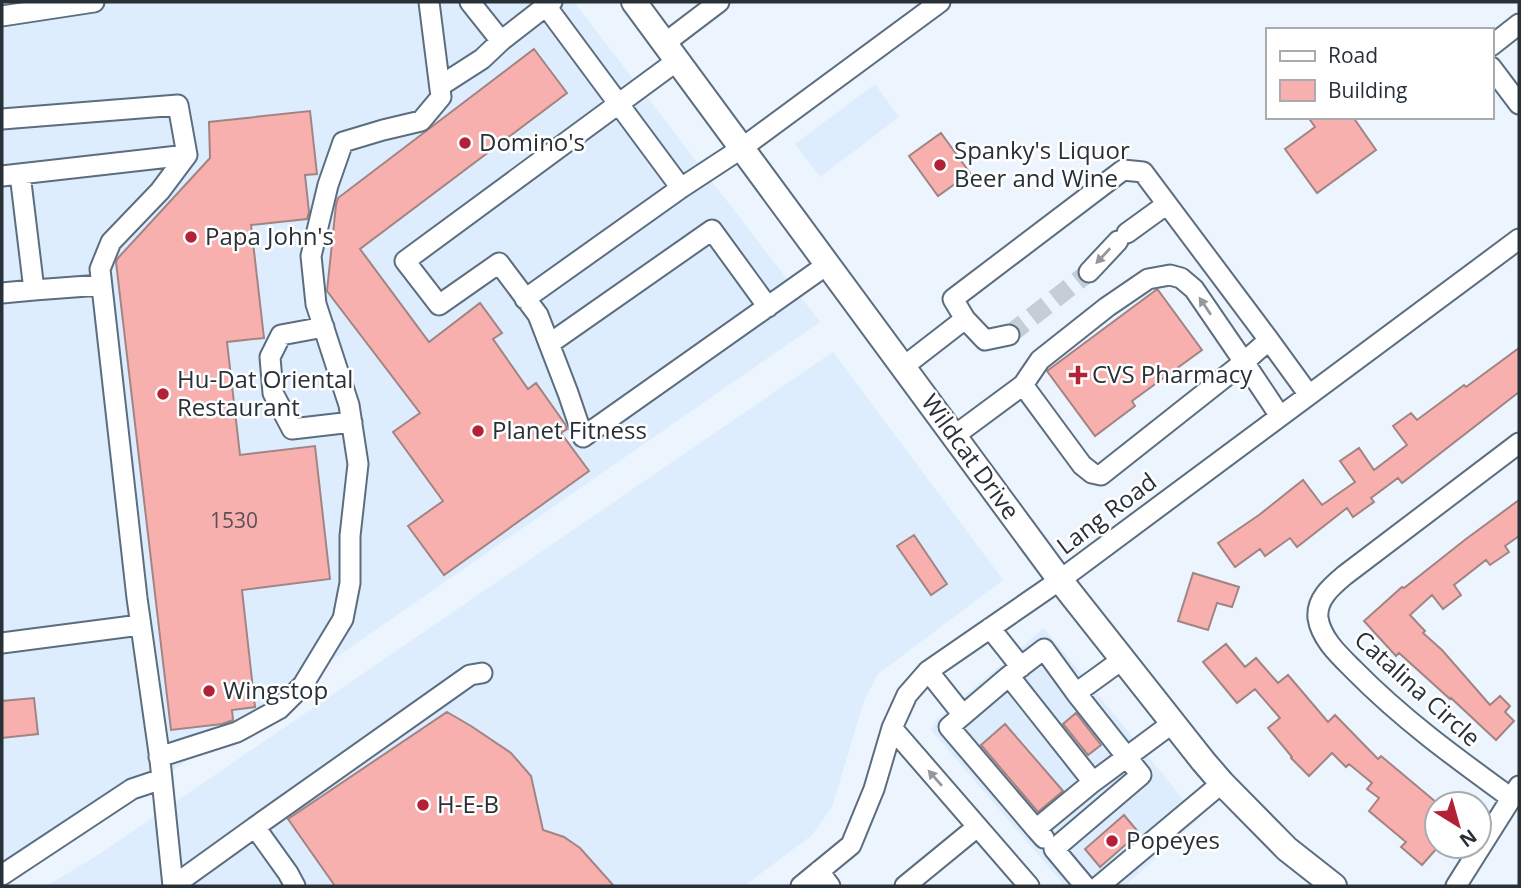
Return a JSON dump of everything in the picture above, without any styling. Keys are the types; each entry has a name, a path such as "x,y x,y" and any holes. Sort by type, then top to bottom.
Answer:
{"main road":[{"name":"Wildcat Drive","path":"634,2 1060,580 1223,783 1287,849 1335,886"}],"street":[{"path":"2,16 94,2"},
{"path":"159,757 237,732 279,709 303,685 343,619 350,583 350,536 358,464 349,405 316,304 311,257 328,185 343,142 421,121 441,97 429,2"},
{"path":"470,2 500,41"},
{"path":"719,2 620,103 405,261 439,305 499,263 538,315 583,437 828,264"},
{"path":"526,299 681,188 742,148 940,2"},
{"path":"440,86 482,59 500,41 549,4 681,188"},
{"path":"1493,36 1519,16"},
{"path":"1493,44 1519,24"},
{"path":"1493,70 1519,104"},
{"path":"2,119 178,105 187,155 160,191 111,242 100,269 140,625 162,779 173,886 470,675 482,673"},
{"path":"34,290 11,175 187,155"},
{"path":"1009,335 985,340 965,319 953,299 1123,170 1143,172 1309,395"},
{"path":"1089,272 1123,237 1167,205"},
{"path":"549,344 712,230 768,307"},
{"name":"Lang Road","path":"801,886 825,879 851,845 874,789 892,728 907,695 928,671 1060,580 1519,239"},
{"path":"954,436 1023,386 1040,360 1107,307 1148,279 1170,275 1181,278 1194,289 1280,416"},
{"path":"2,293 102,285"},
{"path":"903,366 965,319"},
{"path":"324,327 281,335 270,357 273,393 292,429 352,422"},
{"path":"1023,386 1082,466 1101,475 1269,340"},
{"name":"Catalina Circle","path":"1515,792 1425,736 1373,689 1328,641 1318,617 1319,606 1328,589 1336,582 1519,443"},
{"path":"2,643 140,625"},
{"path":"990,628 1015,671 1093,782"},
{"path":"1054,849 1141,775 1044,649 949,727 1084,886"},
{"path":"1076,693 1123,659"},
{"path":"928,671 963,715"},
{"path":"1036,829 1093,782 1174,722"},
{"path":"892,728 1029,886"},
{"path":"2,876 132,789 162,779"},
{"path":"1100,886 1223,783"},
{"path":"1456,886 1515,792"},
{"path":"1071,871 1091,880 1099,880 1173,816 1185,815"},
{"path":"256,827 295,886"},
{"path":"905,886 977,827"}],"shaded area":[{"path":"2,2 574,2 820,322 6,886 2,886"},
{"path":"875,84 899,117 820,177 795,144"},
{"path":"833,352 1003,580 878,674 864,701 832,807 812,835 744,886 46,886 98,855"},
{"path":"1044,628 1199,819 1125,886 1065,886 931,730 936,720"}],"building":[{"path":"534,49 567,93 360,249 429,342 480,303 502,333 493,339 528,389 536,383 565,424 567,429 561,433 589,471 444,575 408,526 443,501 393,432 420,413 327,291 336,205 338,198"},
{"path":"310,111 317,174 305,175 309,212 307,219 251,225 264,338 227,342 240,455 315,446 330,579 242,590 255,707 232,710 233,720 222,724 171,730 116,262 210,158 209,122"},
{"path":"1309,119 1354,119 1376,150 1317,193 1285,149 1315,127"},
{"name":"Spanky's Liquor Beer and Wine","path":"941,133 970,173 938,196 909,156"},
{"name":"CVS Pharmacy","path":"1156,290 1202,350 1132,401 1135,406 1095,436 1047,371"},
{"path":"1519,348 1519,392 1402,483 1398,478 1371,498 1374,502 1353,517 1347,508 1297,547 1290,538 1265,556 1260,549 1235,567 1218,543 1303,480 1322,505 1355,482 1340,461 1359,448 1374,470 1407,445 1393,426 1411,413 1417,420"},
{"path":"1519,500 1519,536 1505,546 1509,552 1490,565 1486,560 1454,585 1461,595 1443,609 1432,595 1410,615 1425,631 1423,633 1442,650 1490,705 1500,696 1510,706 1505,712 1514,721 1496,740 1399,653 1396,656 1364,621 1402,587"},
{"path":"914,535 947,584 931,595 897,546"},
{"path":"1193,573 1239,587 1232,607 1217,603 1208,630 1178,621"},
{"path":"1226,644 1245,667 1256,658 1278,683 1288,675 1328,722 1335,715 1378,759 1381,756 1423,791 1423,860 1426,860 1422,865 1401,847 1406,842 1369,811 1379,798 1367,789 1372,783 1349,764 1346,767 1332,753 1309,776 1268,728 1280,718 1255,689 1237,703 1203,662"},
{"path":"34,698 38,734 2,738 2,701"},
{"name":"H-E-B","path":"447,712 511,753 531,776 543,830 564,837 580,848 614,886 335,886 288,819"},
{"path":"1076,713 1101,745 1088,755 1063,724"},
{"path":"1005,724 1063,791 1038,812 981,745"},
{"name":"Popeyes","path":"1124,815 1139,833 1100,867 1085,849"}],"tunnel":[{"path":"1009,335 1089,272"}],"place":[{"name":"Domino's","path":"465,143"},
{"name":"Spanky's Liquor Beer and Wine","path":"940,165"},
{"name":"Papa John's","path":"191,237"},
{"name":"CVS Pharmacy","path":"1078,375"},
{"name":"Hu-Dat Oriental Restaurant","path":"163,394"},
{"name":"Planet Fitness","path":"478,431"},
{"name":"Wingstop","path":"209,691"},
{"name":"H-E-B","path":"423,805"},
{"name":"Popeyes","path":"1112,841"}]}
